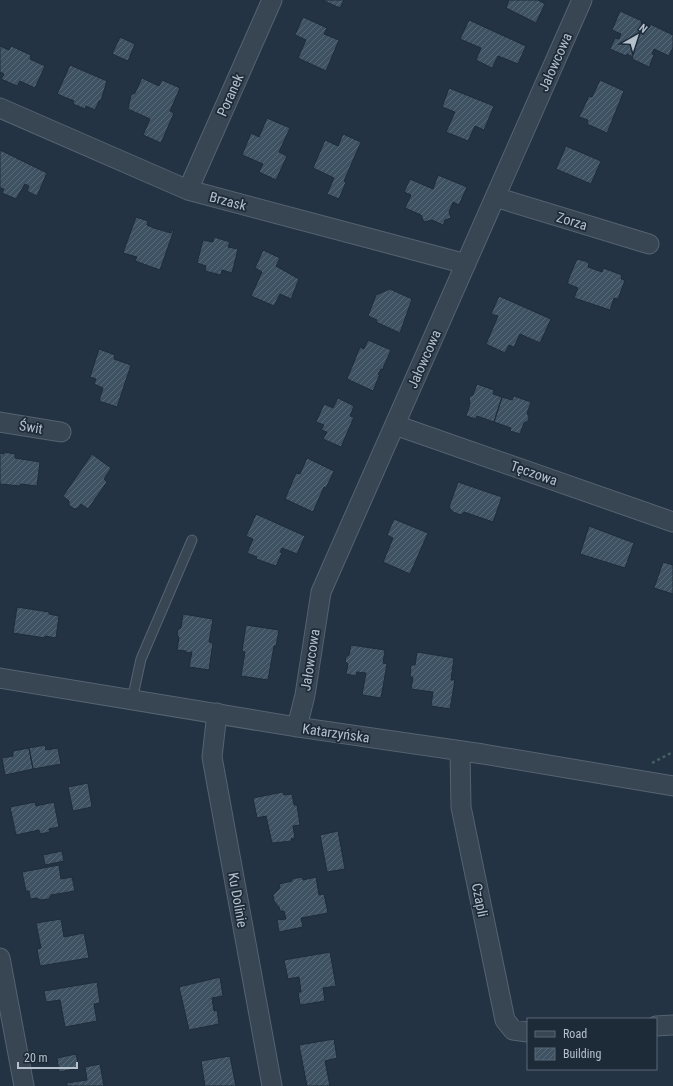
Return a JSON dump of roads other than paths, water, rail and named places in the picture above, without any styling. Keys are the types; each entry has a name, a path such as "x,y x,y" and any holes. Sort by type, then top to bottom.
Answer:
{"street":[{"name":"Poranek","path":"188,190 272,0"},
{"name":"Jałowcowa","path":"297,727 304,695 321,592 582,0"},
{"name":"Brzask","path":"0,108 188,190 466,264"},
{"name":"Zorza","path":"495,197 649,244"},
{"name":"Świt","path":"0,422 61,432"},
{"name":"Tęczowa","path":"395,424 673,522"},
{"name":"Katarzyńska","path":"0,678 297,727 460,751 673,786"},
{"name":"Ku Dolinie","path":"218,713 212,757 272,1086"},
{"name":"Czapli","path":"460,751 461,807 500,1003 505,1020 513,1030 527,1032"},
{"path":"0,958 3,994 24,1086"},
{"path":"657,1026 673,1025"}],"lane":[{"path":"132,700 141,659 192,540"}]}
